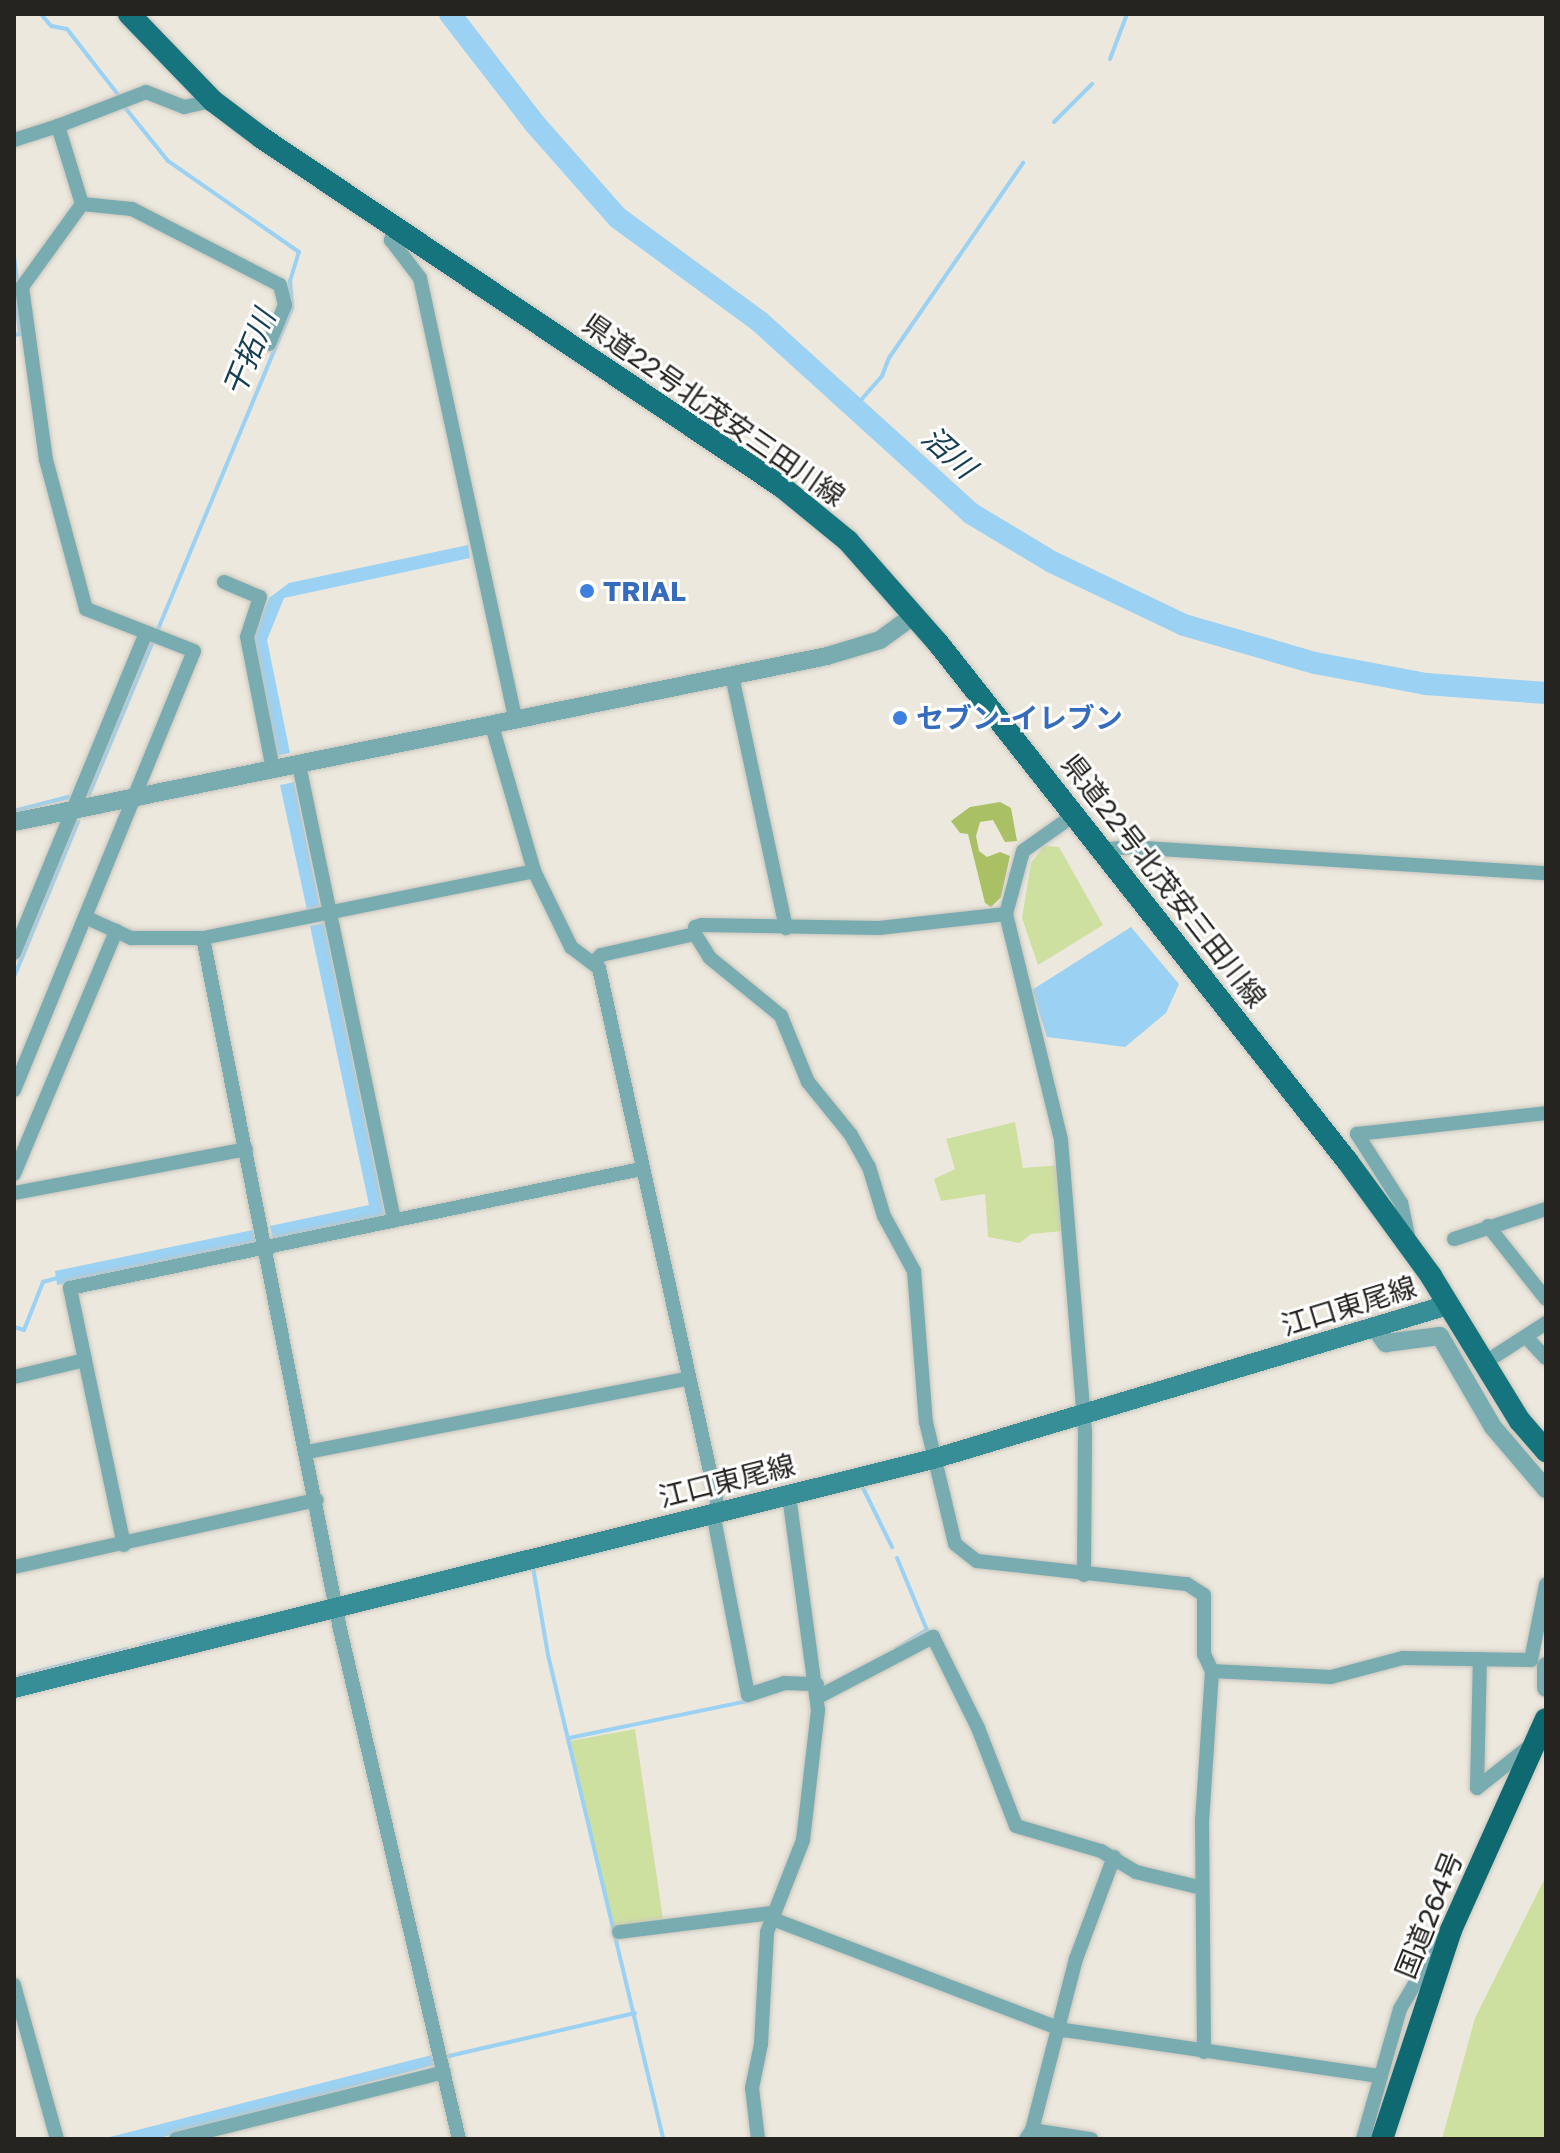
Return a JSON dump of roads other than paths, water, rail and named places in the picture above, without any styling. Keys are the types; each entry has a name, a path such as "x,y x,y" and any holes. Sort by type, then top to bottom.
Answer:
{"highway":[{"name":"国道264号","path":"1382,2139 1451,1930 1546,1719"}],"main road":[{"name":"県道22号北茂安三田川線","path":"129,14 213,101 782,487 848,541 913,616 1074,815 1411,1248 1520,1421 1546,1451"},
{"name":"江口東尾線","path":"14,1688 933,1459 1448,1305"}],"street":[{"path":"14,140 146,92 184,107 213,101"},
{"path":"58,126 82,204"},
{"path":"14,1090 194,651 86,609 46,460 18,288 82,204"},
{"path":"82,204 132,209 280,285 285,305 269,344"},
{"path":"395,227 391,240 411,261 427,307 516,721"},
{"path":"224,582 260,597 247,637 273,770"},
{"path":"14,822 732,676 880,640 913,616"},
{"path":"14,953 73,810 152,636"},
{"path":"732,676 786,928"},
{"path":"492,726 534,871 571,947 594,962 716,1513 748,1695 784,1683 817,1691 933,1637 978,1728 1016,1826 1114,1857 1136,1872 1202,1888"},
{"path":"299,765 394,1220"},
{"path":"1074,815 1023,851 1006,914 1061,1140 1087,1509 1084,1575"},
{"path":"1101,850 1128,847 1546,873"},
{"path":"85,917 131,938 203,938 534,871"},
{"path":"1006,914 939,925 786,928 702,925 695,927 695,934 710,958 781,1016 808,1082 851,1135 869,1167 884,1216 914,1271 919,1291 933,1459 947,1490 955,1544 977,1561 1084,1575 1165,1581 1199,1590 1206,1603 1204,1654 1212,1671 1202,1888 1204,2052"},
{"path":"14,1174 116,931"},
{"path":"594,962 601,955 695,934"},
{"path":"203,938 340,1606 340,1629 459,2139"},
{"path":"1411,1248 1401,1203 1357,1134 1546,1113"},
{"path":"14,1193 246,1149"},
{"path":"124,1545 70,1288 641,1169"},
{"path":"1454,1239 1546,1209"},
{"path":"1488,1226 1546,1299"},
{"path":"1495,1356 1528,1339 1546,1323"},
{"path":"1375,1328 1386,1343 1436,1334 1466,1371 1493,1427 1546,1489"},
{"path":"1528,1339 1546,1358"},
{"path":"14,1377 85,1360"},
{"path":"307,1452 687,1379"},
{"path":"758,2139 752,2088 761,2044 770,1915 805,1830 817,1691 789,1495"},
{"path":"14,1567 317,1500"},
{"path":"1212,1671 1331,1677 1403,1658 1531,1660 1546,1584"},
{"path":"1480,1659 1477,1788 1536,1741"},
{"path":"1546,1666 1546,1688"},
{"path":"1091,2139 1029,2134 1061,2029 1076,1959 1114,1857"},
{"path":"619,1932 770,1915 1061,2029 1381,2076"},
{"path":"1363,2139 1400,2009 1438,1942 1451,1930"},
{"path":"14,1985 57,2139"},
{"path":"176,2139 444,2072"}],"water":[{"path":"468,545 470,558 284,598 267,640 290,753 276,756 253,638 269,598 289,583"},
{"path":"294,782 320,907 307,910 280,785"},
{"path":"324,923 385,1216 273,1240 270,1226 369,1205 310,926"},
{"path":"1131,927 1179,984 1166,1013 1125,1047 1047,1037 1032,990"},
{"path":"253,1230 256,1243 57,1285 55,1271"},
{"path":"432,2055 434,2065 156,2139 102,2139"}],"waterway":[{"name":"干拓川","path":"41,14 51,26 67,29 120,97"},
{"name":"沼川","path":"450,14 535,124 618,218 760,322 972,514 1052,562 1184,625 1315,663 1426,684 1546,693"},
{"path":"1110,59 1127,14"},
{"path":"1054,122 1092,84"},
{"name":"干拓川","path":"88,797 292,308 290,281 299,252 168,161 123,105"},
{"path":"854,408 882,376 889,358 1023,163"},
{"path":"14,256 17,279"},
{"path":"14,335 20,334 16,297"},
{"path":"14,811 68,797"},
{"name":"干拓川","path":"14,977 78,822"},
{"path":"14,1327 24,1330 43,1282 60,1277"},
{"path":"863,1488 892,1547"},
{"path":"896,1649 927,1630 897,1558"},
{"path":"533,1567 548,1655 663,2139"},
{"path":"142,1645 255,1618"},
{"path":"19,1676 127,1649"},
{"path":"569,1738 748,1701"},
{"path":"449,2056 635,2013"}],"place":[{"name":"TRIAL","path":"587,591"},
{"name":"セブン-イレブン","path":"900,718"}]}
